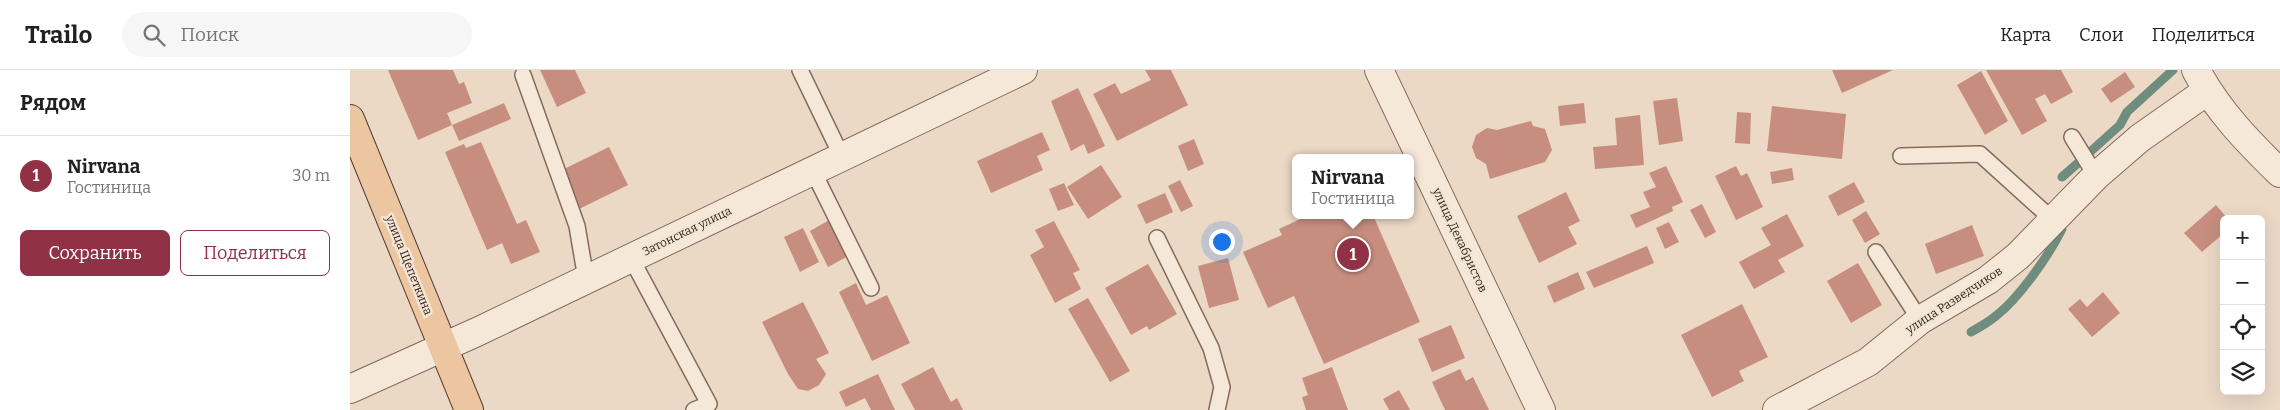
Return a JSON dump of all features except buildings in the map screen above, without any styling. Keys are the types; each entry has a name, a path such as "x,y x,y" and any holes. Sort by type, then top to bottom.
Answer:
{"main road":[{"name":"улица Щепеткина","path":"350,119 469,410"}],"street":[{"name":"Затонская улица","path":"350,389 631,258 1023,70"},
{"name":"улица Декабристов","path":"1379,70 1541,410"},
{"path":"2201,80 2243,137 2280,173"},
{"name":"улица Разведчиков","path":"1777,410 1868,362 1920,320 1988,280 2018,256 2096,176 2140,138 2201,80"}],"lane":[{"path":"800,70 842,157"},
{"path":"523,75 577,226 586,279"},
{"path":"2072,137 2096,176"},
{"path":"1901,156 1980,154 2053,220"},
{"path":"813,171 871,288"},
{"path":"1156,238 1211,348 1222,387 1217,410"},
{"path":"1876,252 1920,320"},
{"path":"631,258 709,404 694,410"}],"waterway":[{"path":"2090,152 2120,125 2127,112 2173,70"},
{"path":"2062,177 2078,163"},
{"path":"1971,332 1994,318 2015,298 2042,263 2062,229"}],"place":[{"name":"Nirvana","path":"1353,254"}]}
